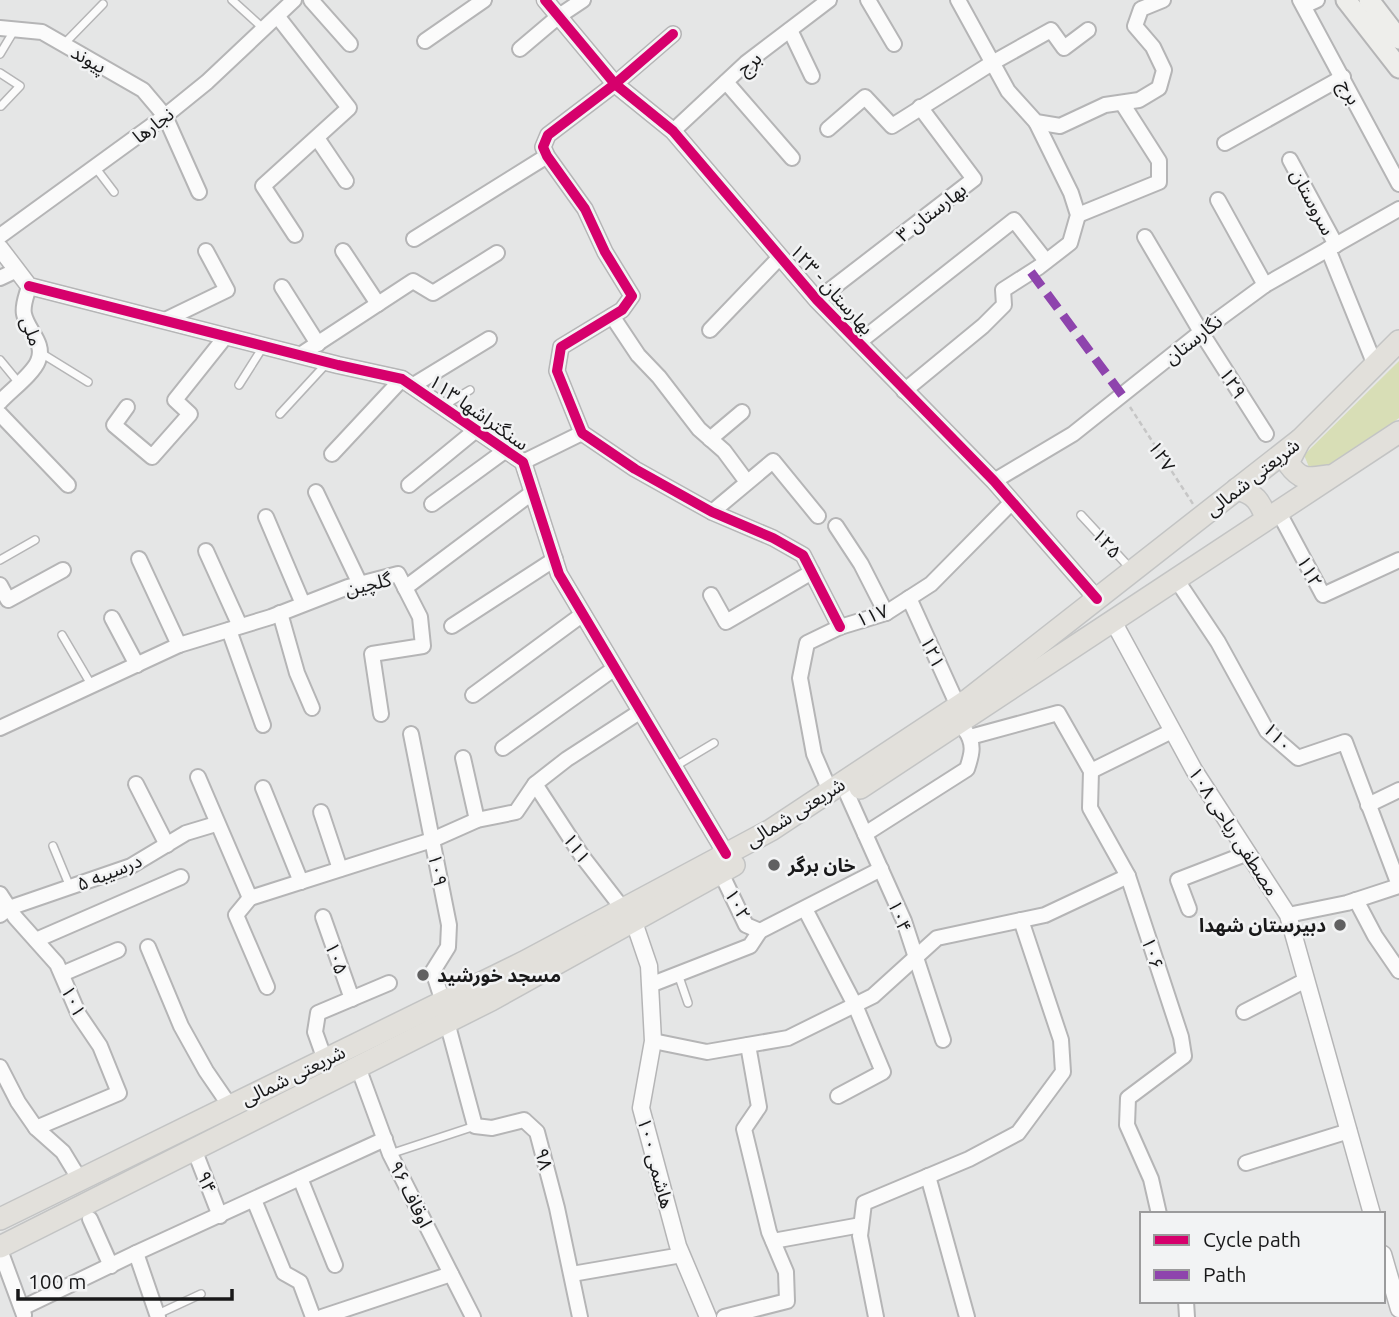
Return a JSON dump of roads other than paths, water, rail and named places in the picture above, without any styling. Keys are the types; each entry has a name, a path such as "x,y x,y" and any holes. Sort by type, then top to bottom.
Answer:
{"main road":[{"path":"1346,0 1399,68"},
{"path":"1369,0 1399,39"},
{"name":"شریعتی شمالی","path":"963,722 1097,599 1301,439 1398,342"},
{"name":"شریعتی شمالی","path":"0,1249 358,1066 445,1012 724,863 771,830 963,722 1399,432"},
{"path":"1301,439 1288,463 1295,472 1306,479 1331,475"},
{"path":"1237,489 1250,493 1272,515"},
{"name":"شریعتی شمالی","path":"0,1219 325,1060 445,1012"}],"street":[{"name":"نجارها","path":"0,236 165,116 207,82 294,0"},
{"path":"311,0 349,44"},
{"path":"425,41 484,0"},
{"name":"بهارستان - ۱۲۳","path":"545,0 615,84 673,131 817,300 994,481 1097,599"},
{"path":"520,49 559,16 583,0"},
{"name":"برج","path":"673,131 746,63 829,0"},
{"path":"868,0 894,44"},
{"path":"904,391 983,326 1004,305 1003,290 1070,243 1078,215 1071,193 1036,122 1008,91 958,0"},
{"path":"1036,122 1060,126 1105,105 1139,100 1159,88 1164,69 1153,47 1135,26 1141,9 1163,0"},
{"name":"برج","path":"1307,2 1399,184"},
{"path":"278,17 349,108 264,186 295,235"},
{"name":"پیوند","path":"0,28 42,32 143,90 165,116 199,192"},
{"path":"790,30 812,76"},
{"path":"828,129 865,97 892,126 992,63 1051,30 1064,48 1088,30"},
{"path":"673,34 615,84 548,135 543,146 547,156 585,209 605,252 632,296 622,310 561,347 557,371 582,433 635,469 712,512 773,538 803,555 840,626"},
{"path":"1225,143 1343,77"},
{"path":"726,82 792,158"},
{"path":"1078,215 1159,182 1159,160 1122,103"},
{"name":"بهارستان ۳","path":"817,300 974,179 920,107"},
{"path":"317,138 346,181"},
{"path":"414,239 547,156"},
{"name":"سروستان","path":"1290,160 1332,247 1375,365"},
{"path":"1217,200 1265,285"},
{"name":"نگارستان","path":"994,481 1073,434 1201,332 1265,285 1399,209"},
{"path":"858,343 1014,220 1046,261"},
{"name":"۱۲۹","path":"1145,237 1201,332 1266,433"},
{"path":"0,248 29,286"},
{"path":"165,320 227,290 206,251"},
{"path":"343,251 378,304"},
{"path":"300,355 413,281 433,293 497,253"},
{"path":"710,330 780,257"},
{"path":"0,278 17,270"},
{"name":"سنگتراشها ۱۱۳","path":"29,286 407,383 523,462 559,574 674,767 724,863"},
{"name":"ملی","path":"0,402 37,363 40,353 24,313 29,286"},
{"path":"282,287 318,344"},
{"path":"612,316 638,355 659,377 699,429 724,451 747,482"},
{"path":"127,407 114,425 152,457 190,414 174,400 226,336"},
{"path":"332,454 407,383 488,339"},
{"path":"710,439 742,412"},
{"path":"0,414 68,485"},
{"path":"409,485 476,430"},
{"path":"523,462 582,433"},
{"path":"432,504 506,450"},
{"path":"712,512 773,461 818,516"},
{"path":"316,492 360,584"},
{"path":"405,587 533,492"},
{"name":"۱۱۷","path":"839,793 814,754 800,678 807,643 840,626 886,613 931,584 1012,502"},
{"name":"۱۱۲","path":"1272,515 1323,595 1399,560"},
{"path":"267,517 303,604"},
{"path":"836,526 862,564 886,613"},
{"path":"206,551 234,628 263,725"},
{"path":"139,559 180,645"},
{"path":"452,626 555,559"},
{"path":"0,585 8,600 63,570"},
{"path":"711,596 726,622 812,572"},
{"name":"گلچین","path":"0,728 180,645 360,584 398,574 420,617 423,646 372,654 381,714"},
{"name":"۱۱۰","path":"1176,579 1218,642 1267,731 1298,758 1345,743 1399,886"},
{"name":"۱۲۱","path":"909,598 963,722"},
{"path":"280,613 297,673 312,708"},
{"path":"473,695 583,614"},
{"path":"112,618 137,665"},
{"name":"مصطفی ریاحی ۱۰۸","path":"1113,621 1194,770 1288,915 1371,1212"},
{"path":"503,748 615,668"},
{"path":"267,986 236,915 250,898 432,840 477,820 516,813 535,784 567,759 641,711"},
{"path":"865,834 967,769 973,753 963,722 1058,713 1091,771 1172,731"},
{"name":"۱۰۹","path":"411,734 449,925 448,947 433,971 445,1012"},
{"path":"463,758 477,820"},
{"name":"۱۰۶","path":"1091,771 1090,808 1128,876 1181,1037 1184,1056 1128,1098 1128,1125 1152,1179 1158,1212"},
{"path":"198,777 250,898"},
{"path":"136,784 167,845"},
{"name":"۱۱۱","path":"535,784 582,856 629,915"},
{"path":"263,788 301,882"},
{"path":"1368,805 1399,790"},
{"name":"۱۰۴","path":"839,793 865,834 904,921 943,1040"},
{"path":"321,812 340,869"},
{"name":"درسیبه ۵","path":"8,913 131,866 186,834 216,824"},
{"path":"1189,909 1178,880 1248,853"},
{"name":"۱۰۲","path":"724,863 746,925 760,931"},
{"path":"650,985 750,946 760,931 881,869"},
{"path":"653,1041 707,1052 788,1038 873,996 937,938 1045,915 1128,876"},
{"path":"36,940 181,877"},
{"path":"1288,915 1356,900 1399,886"},
{"name":"۱۰۱","path":"0,894 8,913 57,964 79,1015 100,1046 119,1093 36,1128"},
{"path":"1356,900 1375,936 1399,971"},
{"path":"805,909 855,1005 883,1072 838,1096"},
{"name":"هاشمی ۱۰۰","path":"629,915 649,967 653,1041 641,1108 682,1255 708,1317"},
{"name":"۱۰۵","path":"323,917 352,999"},
{"path":"876,1317 860,1236 864,1203 969,1159 1018,1133 1063,1072 1061,1040 1021,920"},
{"path":"148,947 181,1026 206,1071 230,1106"},
{"path":"62,974 118,950"},
{"path":"1244,1012 1306,980"},
{"path":"325,1060 315,1032 318,1013 389,983"},
{"path":"445,1012 475,1126"},
{"path":"724,1317 787,1301 786,1272 773,1241 744,1129 759,1107 748,1045"},
{"name":"اوقاف ۹۶","path":"358,1066 390,1154 472,1317"},
{"path":"0,1067 18,1102 36,1128 63,1152 80,1180"},
{"name":"۹۸","path":"475,1126 492,1128 524,1120 537,1132 580,1317"},
{"path":"1246,1163 1349,1130"},
{"path":"0,1249 23,1313 136,1252 385,1139"},
{"name":"۹۴","path":"194,1149 220,1216"},
{"path":"928,1176 967,1317"},
{"path":"300,1178 335,1265"},
{"path":"254,1200 284,1273 300,1282 313,1317"},
{"path":"90,1219 111,1266"},
{"path":"773,1241 861,1225"},
{"path":"136,1252 158,1316"},
{"path":"572,1274 682,1255"},
{"path":"1385,1261 1399,1310"},
{"path":"322,1317 347,1314 451,1273"}],"lane":[{"path":"232,0 264,29"},
{"path":"64,45 103,4"},
{"path":"0,54 15,29"},
{"path":"0,73 20,86 1,106"},
{"path":"95,167 114,192"},
{"path":"239,385 264,346"},
{"path":"40,353 88,382"},
{"path":"0,360 19,383"},
{"path":"280,414 327,362"},
{"path":"442,407 470,390"},
{"name":"۱۲۵","path":"1082,515 1132,571"},
{"path":"0,560 35,540"},
{"path":"62,635 92,687"},
{"path":"674,767 714,743"},
{"path":"52,846 71,888"},
{"path":"678,974 688,1003"},
{"path":"390,1154 475,1126"},
{"path":"158,1316 201,1294"}],"place":[{"name":"خان برگر","path":"774,865"},
{"name":"دبیرستان شهدا","path":"1340,925"},
{"name":"مسجد خورشید","path":"423,975"}]}
